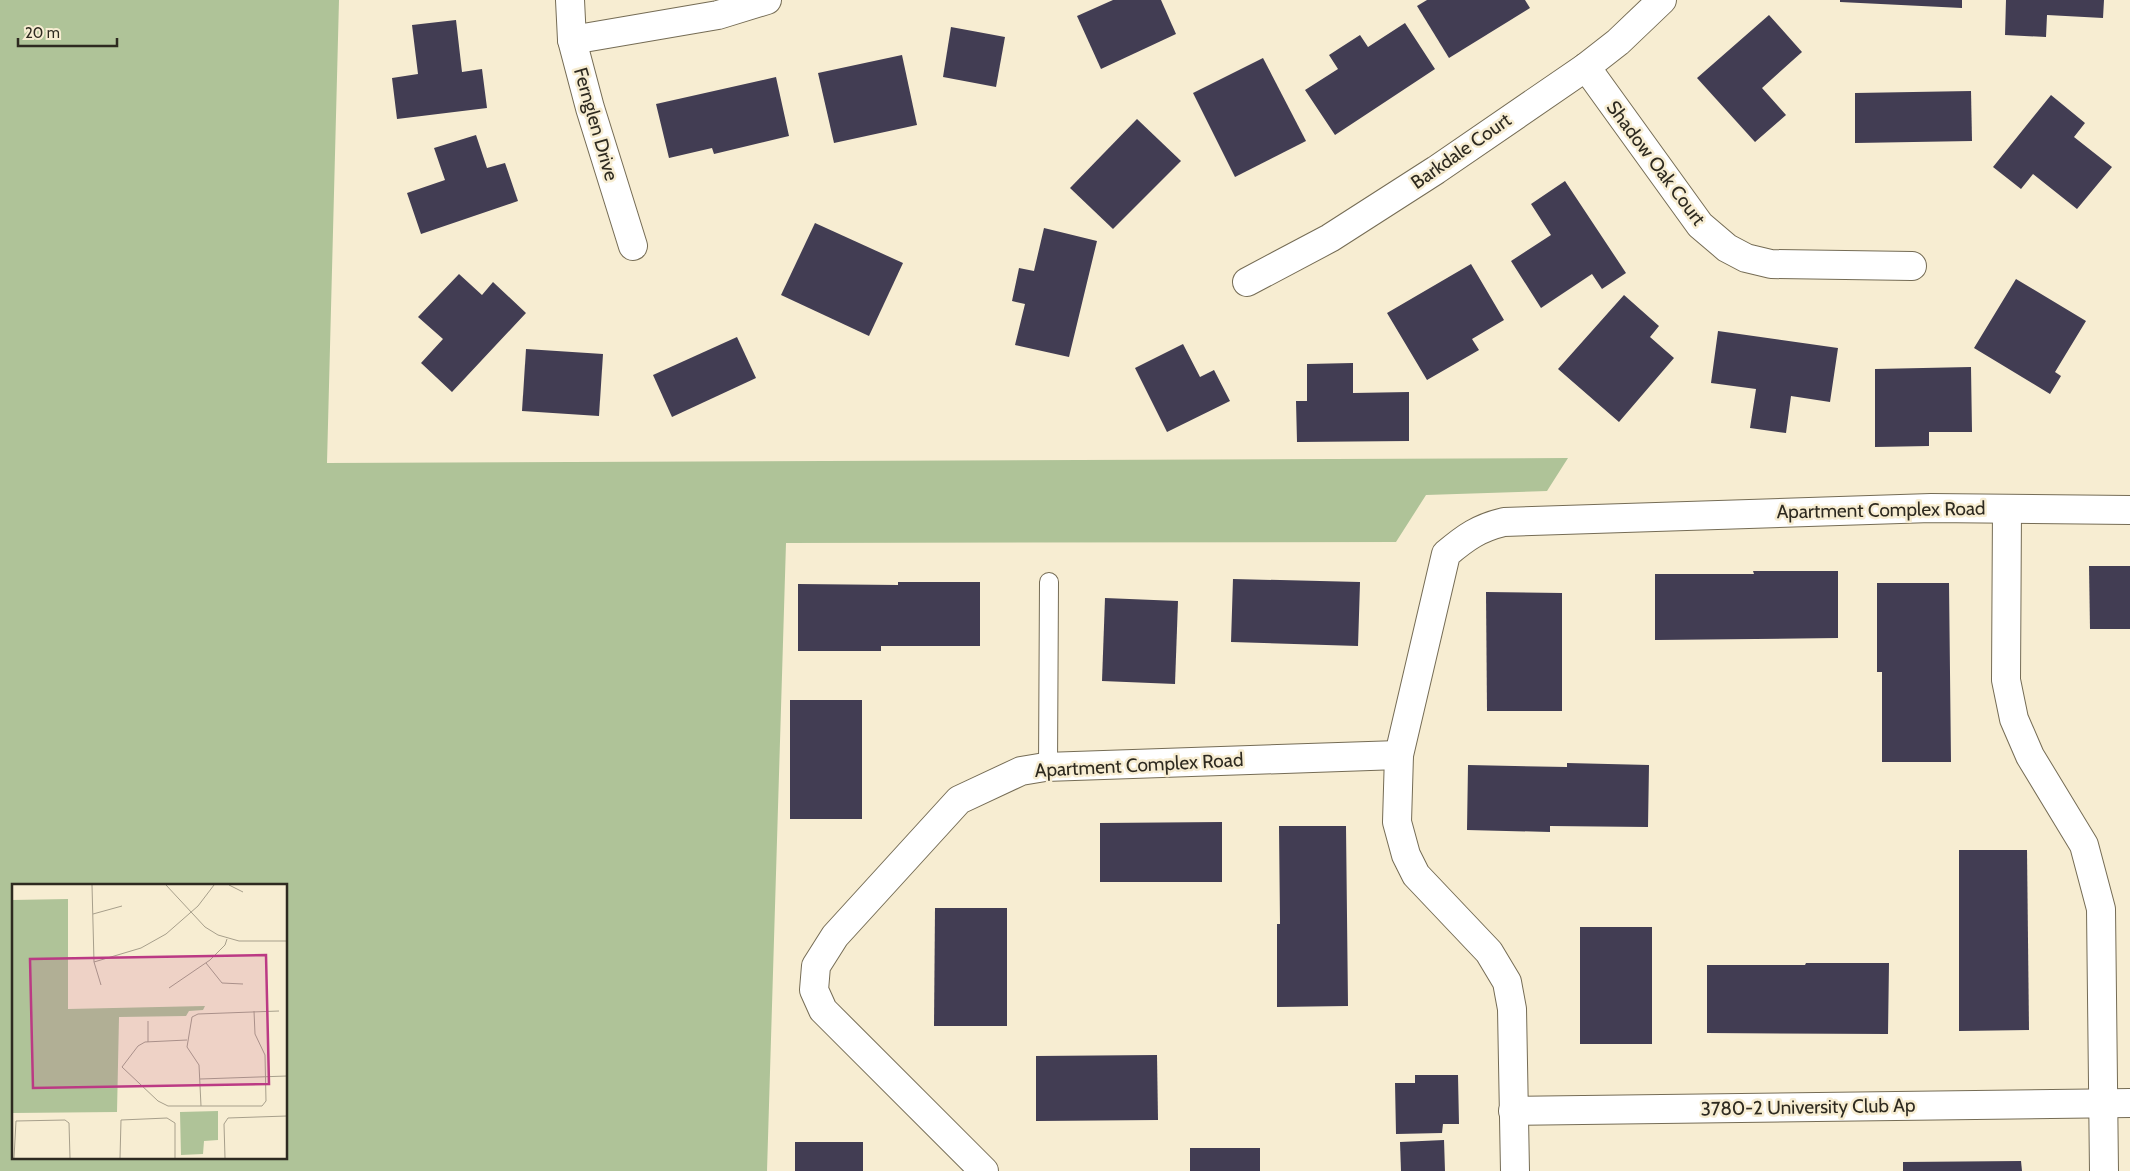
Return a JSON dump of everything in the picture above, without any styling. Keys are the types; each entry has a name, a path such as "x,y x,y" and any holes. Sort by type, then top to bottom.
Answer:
{"street":[{"name":"Fernglen Drive","path":"570,0 572,40 590,108 633,246"},
{"path":"572,40 718,15 767,0"},
{"name":"Barkdale Court","path":"1246,282 1330,238 1436,170 1586,67 1618,42 1662,0"},
{"name":"Shadow Oak Court","path":"1586,67 1700,225 1727,248 1746,258 1770,264 1912,266"},
{"name":"Apartment Complex Road","path":"1515,1171 1512,1009 1507,982 1489,952 1416,875 1406,855 1397,822 1398,755 1446,554 1463,539 1483,527 1504,522 1931,508 2007,509 2006,680 2014,719 2030,756 2084,845 2101,909 2104,1171"},
{"path":"2007,509 2130,510"},
{"name":"Apartment Complex Road","path":"984,1171 823,1010 814,990 816,966 834,936 958,800 1020,771 1048,767 1398,755"},
{"name":"3780-2 University Club Ap","path":"1513,1112 2130,1103"}],"lane":[{"path":"1048,767 1049,582"}],"green space":[{"path":"0,0 339,0 327,463 1568,458 1547,491 1426,495 1396,542 786,543 767,1171 0,1171"}],"building":[{"path":"1113,0 1161,0 1176,34 1101,69 1077,16"},
{"path":"1427,0 1525,0 1530,8 1449,58 1417,6"},
{"path":"1840,0 1962,0 1962,8 1840,2"},
{"path":"2006,0 2104,0 2103,18 2047,15 2046,37 2005,35"},
{"path":"1769,15 1802,52 1762,88 1786,115 1755,142 1697,78"},
{"path":"456,20 462,72 482,69 487,108 397,119 392,78 418,74 412,25"},
{"path":"1405,23 1435,69 1335,135 1305,90 1338,69 1329,55 1360,35 1368,47"},
{"path":"951,27 1005,37 996,87 943,77"},
{"path":"902,55 917,125 834,143 818,73"},
{"path":"1263,58 1306,141 1235,177 1193,93"},
{"path":"776,77 789,136 714,154 712,148 669,158 656,104"},
{"path":"1971,91 1972,141 1855,143 1855,93"},
{"path":"2051,95 2085,123 2074,137 2112,167 2077,209 2033,174 2021,189 1993,167"},
{"path":"1137,119 1181,161 1113,229 1070,188"},
{"path":"476,135 487,168 505,163 518,201 421,234 407,193 445,180 434,148"},
{"path":"1565,181 1626,273 1602,289 1592,274 1541,308 1511,261 1551,235 1531,204"},
{"path":"815,223 903,263 869,336 781,295"},
{"path":"1044,228 1097,241 1069,357 1015,345 1025,304 1012,301 1019,268 1034,271"},
{"path":"1471,264 1504,320 1472,339 1479,350 1427,380 1387,313"},
{"path":"459,274 482,295 493,282 526,313 452,392 421,363 443,339 418,317"},
{"path":"2016,279 2086,321 2055,372 2061,376 2050,394 1974,348"},
{"path":"1624,295 1659,326 1650,337 1674,358 1619,422 1558,369"},
{"path":"1718,331 1838,348 1830,402 1791,396 1786,433 1750,428 1756,389 1711,383"},
{"path":"737,337 756,378 672,417 653,375"},
{"path":"1183,344 1200,377 1214,370 1230,401 1167,432 1135,368"},
{"path":"526,349 603,354 599,416 522,411"},
{"path":"1353,363 1353,393 1409,392 1409,441 1297,442 1296,401 1307,401 1307,364"},
{"path":"1971,367 1972,432 1929,432 1929,446 1875,447 1875,369"},
{"path":"2089,566 2130,566 2130,629 2090,629"},
{"path":"1753,571 1838,571 1838,638 1655,640 1655,574 1754,574"},
{"path":"1233,579 1360,582 1358,646 1231,642"},
{"path":"898,582 980,582 980,646 881,646 881,651 798,651 798,584 898,585"},
{"path":"1877,583 1949,583 1951,762 1882,762 1882,672 1877,672"},
{"path":"1486,592 1562,593 1562,711 1487,711"},
{"path":"1105,598 1178,601 1175,684 1102,681"},
{"path":"790,700 862,700 862,819 790,819"},
{"path":"1567,763 1649,765 1648,827 1550,826 1550,832 1467,830 1468,765 1567,767"},
{"path":"1222,822 1222,882 1100,882 1100,823"},
{"path":"1279,826 1346,826 1348,1006 1277,1007 1277,924 1280,924"},
{"path":"1959,850 2027,850 2029,1030 1959,1031"},
{"path":"935,908 1007,908 1007,1026 934,1026"},
{"path":"1580,927 1652,927 1652,1044 1580,1044"},
{"path":"1806,963 1889,963 1888,1034 1707,1033 1707,965 1805,965"},
{"path":"1157,1055 1158,1120 1036,1121 1036,1056"},
{"path":"1415,1075 1458,1075 1459,1124 1443,1124 1442,1133 1396,1134 1395,1083 1415,1083"},
{"path":"1444,1140 1445,1171 1401,1171 1400,1142"},
{"path":"795,1142 863,1142 863,1171 795,1171"},
{"path":"1190,1148 1260,1148 1260,1171 1190,1171"},
{"path":"2021,1161 2022,1171 1903,1171 1903,1162"}]}
